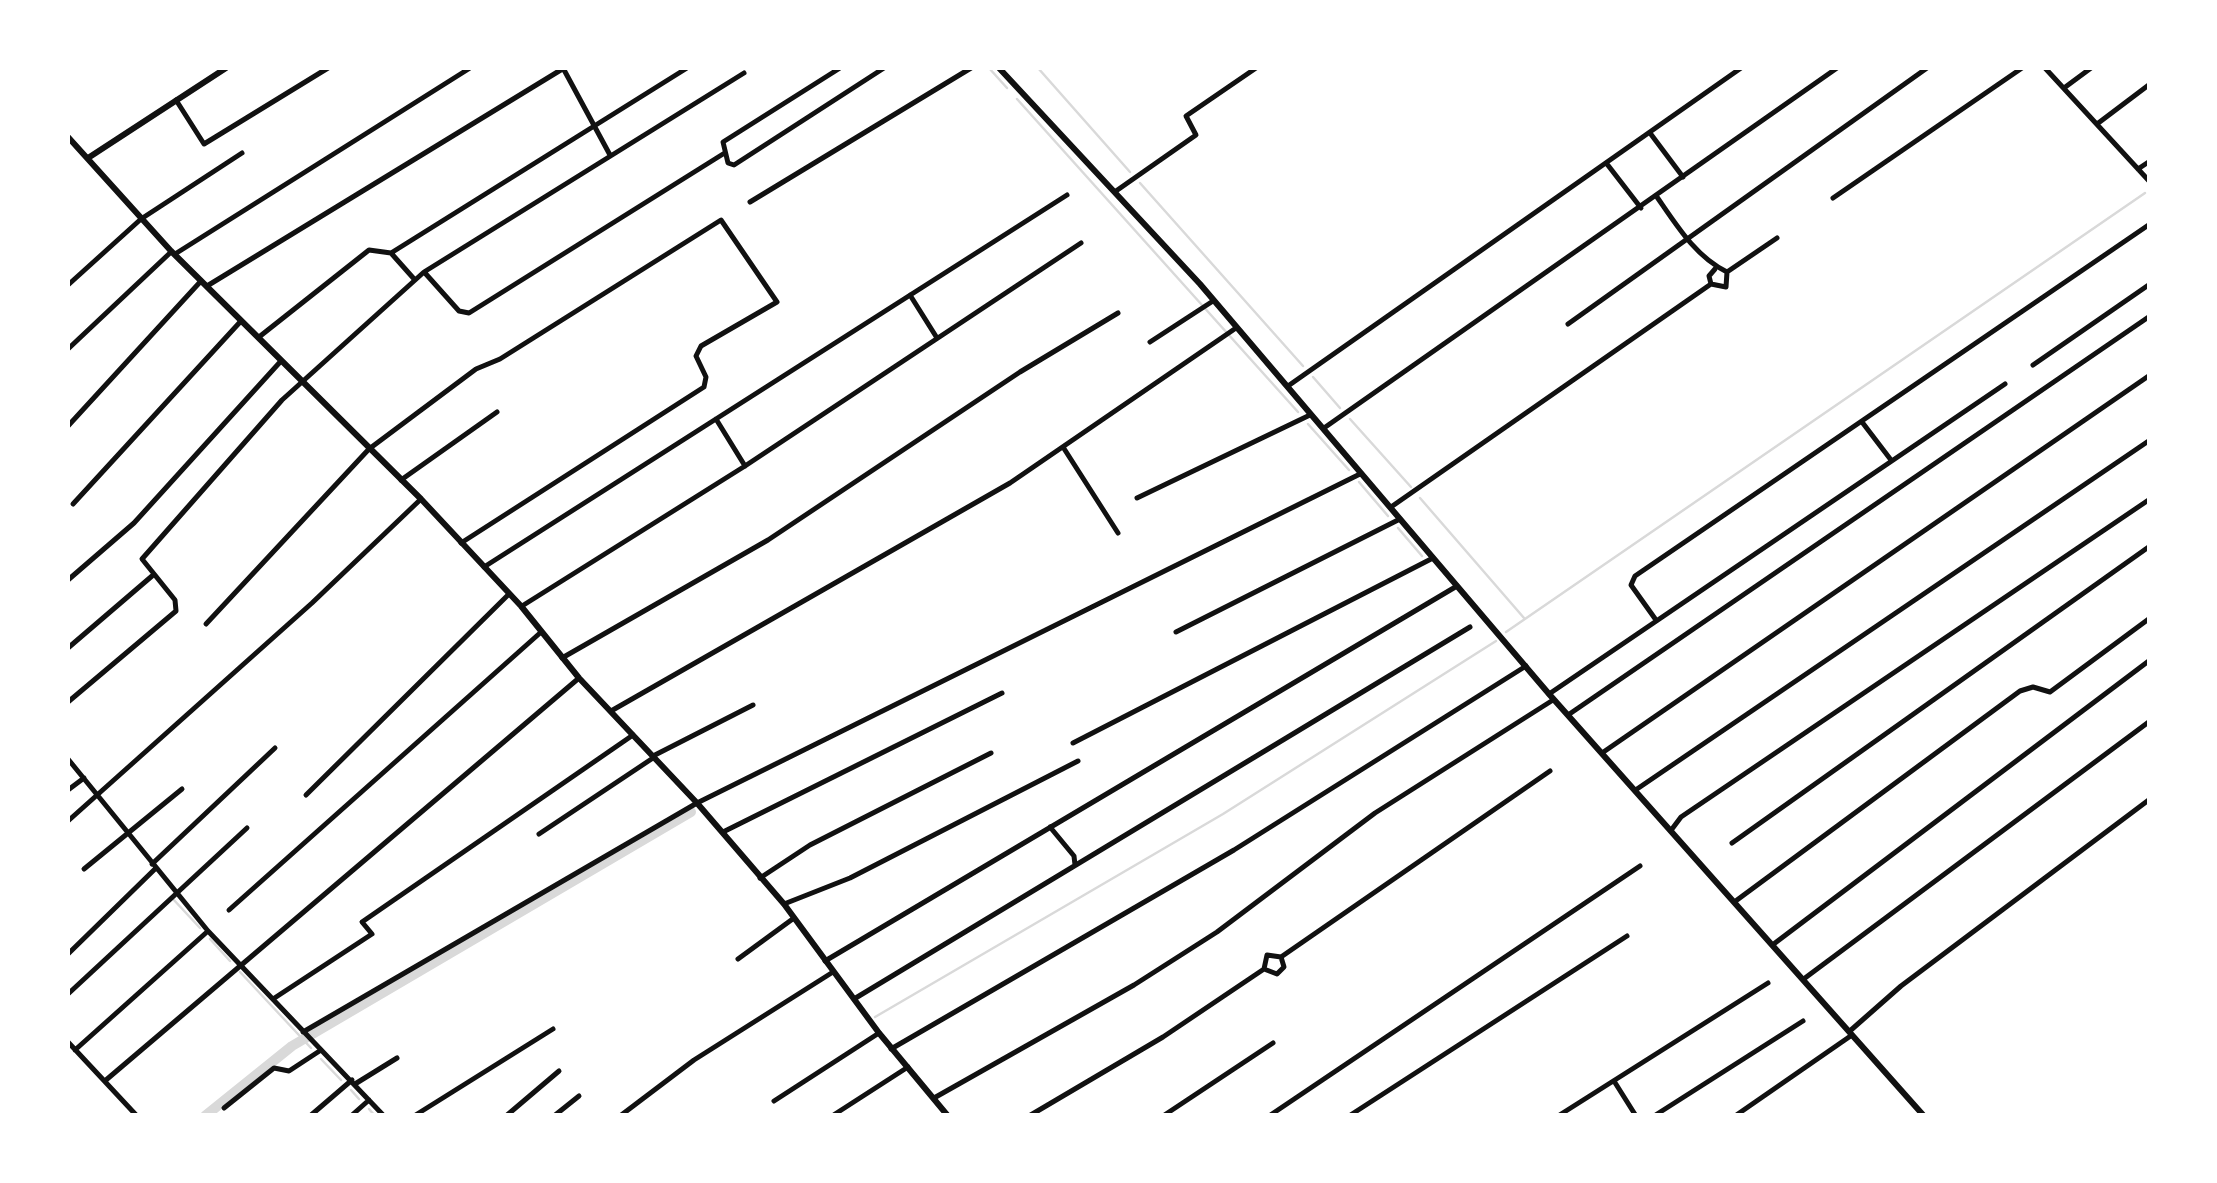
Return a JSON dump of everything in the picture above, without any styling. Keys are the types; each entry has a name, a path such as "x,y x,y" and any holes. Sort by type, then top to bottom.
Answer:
{"street":[{"path":"88,158 226,68"},
{"path":"176,100 204,144 328,68"},
{"path":"68,349 173,252 470,68"},
{"path":"68,426 204,283 564,68 610,155"},
{"path":"390,254 686,68"},
{"path":"840,68 722,142 723,154 734,165 884,68"},
{"path":"750,202 970,68"},
{"path":"999,68 1116,191 1212,301 1230,333 1288,386 1568,716 1737,900 1924,1116"},
{"path":"1116,191 1196,135 1186,116 1256,68"},
{"path":"1288,386 1742,68"},
{"path":"1322,429 1836,68"},
{"path":"1568,324 1927,68"},
{"path":"1834,198 2022,68"},
{"path":"2045,68 2150,182"},
{"path":"2064,88 2091,68"},
{"path":"68,702 176,611 175,600 142,559 302,383 424,272 744,73"},
{"path":"2097,124 2150,84"},
{"path":"1650,133 1684,177"},
{"path":"68,138 141,220 420,499 521,606 579,678 697,803 784,904 879,1033 948,1116"},
{"path":"68,285 141,220 242,154"},
{"path":"424,272 458,311 469,313 723,154"},
{"path":"2138,169 2150,161"},
{"path":"1606,164 1640,208"},
{"path":"484,566 1067,195"},
{"path":"1656,197 1686,239 1715,269 1727,272 1777,238"},
{"path":"206,624 369,449 476,369 500,359 722,220 777,302 701,346 696,356 706,377 704,387 462,543"},
{"path":"1656,620 1633,588 1636,576 2150,224"},
{"path":"521,606 745,466 1082,243"},
{"path":"258,340 369,250 390,254 415,280"},
{"path":"1711,284 1710,276 1715,269"},
{"path":"1391,507 1711,284 1726,287 1727,272"},
{"path":"2033,364 2150,284"},
{"path":"910,296 937,338"},
{"path":"1150,342 1212,301"},
{"path":"562,658 768,540 1020,372 1118,313"},
{"path":"1568,716 2150,316"},
{"path":"73,504 241,322"},
{"path":"610,711 953,517 1230,333"},
{"path":"68,580 134,523 280,360"},
{"path":"1602,752 2150,375"},
{"path":"934,1098 1134,986 1217,932 1375,813 1552,697 1656,620 2005,384"},
{"path":"401,480 497,412"},
{"path":"1137,498 1310,415"},
{"path":"716,419 745,466"},
{"path":"1862,422 1891,461"},
{"path":"1638,789 2150,440"},
{"path":"1063,447 1118,533"},
{"path":"304,1032 697,803 1360,474"},
{"path":"1672,829 1681,817 1813,724 2150,498"},
{"path":"68,820 312,604 420,499"},
{"path":"1176,632 1400,518"},
{"path":"1732,843 2150,546"},
{"path":"1073,744 1433,558"},
{"path":"68,648 152,576"},
{"path":"826,961 1457,586"},
{"path":"306,795 509,594"},
{"path":"1737,900 2020,691 2033,686 2050,692 2150,618"},
{"path":"854,998 1470,626"},
{"path":"228,910 540,632"},
{"path":"1775,943 2150,660"},
{"path":"892,1049 1234,850 1526,666"},
{"path":"106,1080 579,678"},
{"path":"723,832 1002,693"},
{"path":"539,834 654,757 753,705"},
{"path":"1805,978 2150,722"},
{"path":"273,999 372,934 362,922 633,735"},
{"path":"68,954 274,748"},
{"path":"760,878 838,829 991,754"},
{"path":"68,760 208,931 384,1116"},
{"path":"784,904 850,878 1078,761"},
{"path":"1029,1116 1163,1037 1264,969 1268,956 1282,957 1550,771"},
{"path":"68,790 84,778"},
{"path":"84,869 182,788"},
{"path":"1735,1116 1852,1032 1901,986 2150,799"},
{"path":"1050,826 1074,856 1074,865"},
{"path":"69,992 247,828"},
{"path":"1270,1116 1640,866"},
{"path":"738,960 794,918"},
{"path":"75,1050 208,931"},
{"path":"1350,1116 1627,936"},
{"path":"1264,969 1278,974 1284,967 1282,957"},
{"path":"620,1116 694,1060 833,972"},
{"path":"1558,1116 1768,983"},
{"path":"1654,1116 1803,1021"},
{"path":"414,1116 553,1029"},
{"path":"774,1101 879,1033"},
{"path":"68,1042 137,1116"},
{"path":"1163,1116 1273,1043"},
{"path":"224,1108 274,1068 289,1071 321,1049"},
{"path":"310,1116 353,1082 397,1058"},
{"path":"832,1116 908,1067"},
{"path":"506,1116 559,1071"},
{"path":"1614,1081 1636,1116"},
{"path":"554,1116 578,1096"},
{"path":"351,1116 369,1100"},
{"path":"931,1116 942,1108"}],"waterway":[{"path":"989,68 1007,88"},
{"path":"1038,68 1130,172"},
{"path":"1017,99 1298,412"},
{"path":"1140,183 1303,366"},
{"path":"1506,632 2145,193"},
{"path":"1313,377 1340,408"},
{"path":"1350,419 1411,487"},
{"path":"1308,424 1349,470"},
{"path":"1359,482 1388,516"},
{"path":"1420,498 1524,618"},
{"path":"1398,528 1422,556"},
{"path":"875,1017 1223,814 1496,641"},
{"path":"205,1116 292,1046 691,812"},
{"path":"173,899 200,928"},
{"path":"210,939 230,961"},
{"path":"240,972 311,1048"},
{"path":"321,1059 341,1080"},
{"path":"351,1090 359,1099"},
{"path":"369,1109 375,1116"}]}
